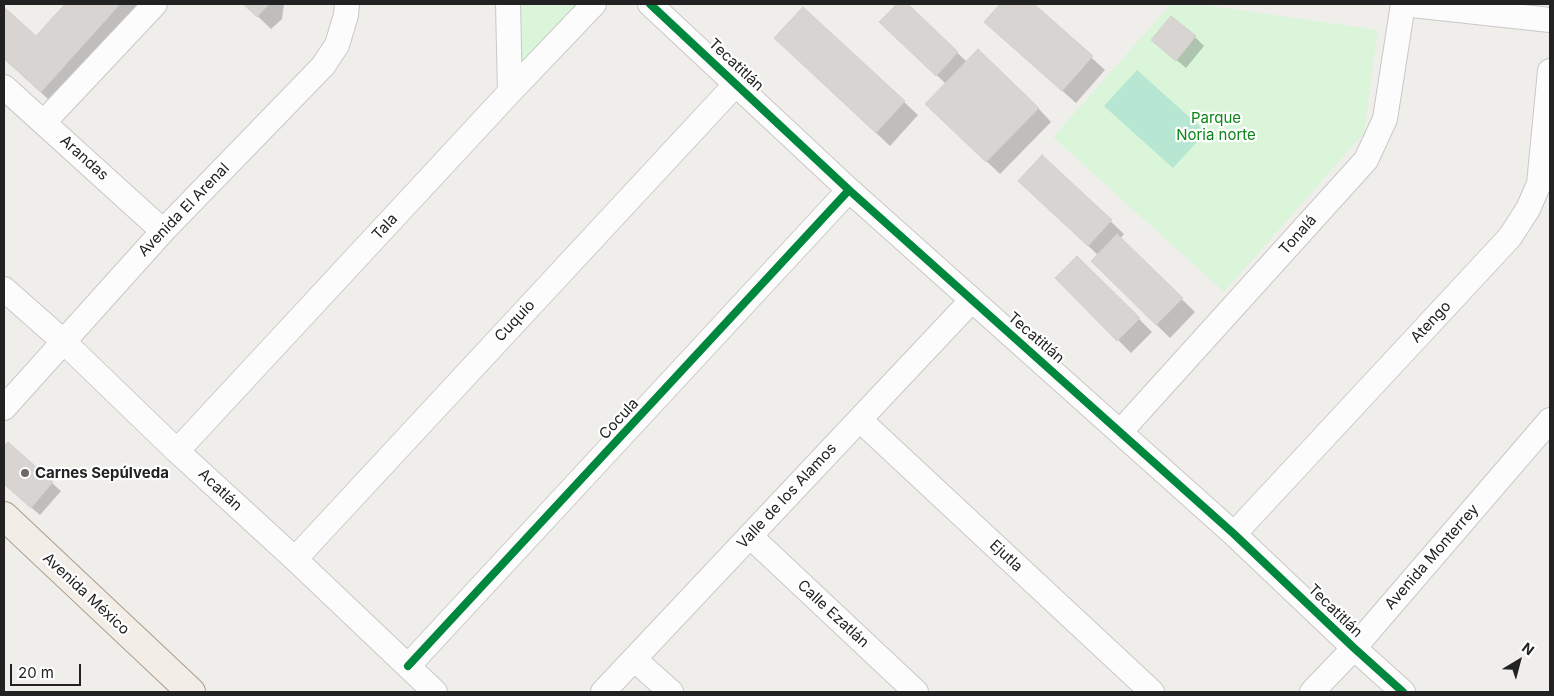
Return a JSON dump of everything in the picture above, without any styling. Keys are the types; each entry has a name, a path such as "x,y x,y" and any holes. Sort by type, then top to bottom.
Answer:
{"main road":[{"name":"Avenida México","path":"4,516 191,692"}],"street":[{"path":"44,122 155,4"},
{"name":"Avenida El Arenal","path":"4,408 163,231 323,66 337,45 346,15 347,4"},
{"path":"508,4 510,92"},
{"name":"Tala","path":"177,451 594,4"},
{"name":"Tecatitlán","path":"650,4 850,190 1121,431 1234,534 1354,648 1404,692"},
{"path":"1403,4 1550,20"},
{"name":"Tonalá","path":"1121,431 1366,160 1385,120 1403,4"},
{"name":"Atengo","path":"1234,534 1510,237 1528,209 1539,184 1550,71"},
{"name":"Cuquio","path":"295,559 736,84"},
{"name":"Arandas","path":"4,87 163,231"},
{"name":"Cocula","path":"408,666 850,190"},
{"name":"Acatlán","path":"4,289 63,342 435,692"},
{"name":"Valle de los Alamos","path":"602,692 972,300"},
{"name":"Ejutla","path":"860,420 1152,692"},
{"name":"Avenida Monterrey","path":"1312,692 1354,648 1550,420"},
{"name":"Calle Ezatlán","path":"750,536 916,692"},
{"path":"634,659 671,692"}],"green space":[{"path":"521,4 579,4 521,66"},
{"name":"Parque Noria norte","path":"1171,4 1198,4 1378,30 1364,133 1224,292 1053,137"},
{"path":"1137,70 1206,132 1173,168 1104,106"}],"building":[{"path":"65,4 120,4 41,92 4,58 4,7 36,36"},
{"path":"243,4 269,4 257,17"},
{"path":"897,4 908,4 958,52 936,76 879,22"},
{"path":"1000,4 1034,4 1093,56 1062,91 984,22"},
{"path":"803,7 905,101 876,133 774,38"},
{"path":"1171,16 1196,36 1176,61 1151,40"},
{"path":"978,49 1039,108 986,162 925,104"},
{"path":"1042,155 1112,220 1088,246 1018,181"},
{"path":"1117,234 1183,298 1156,325 1091,261"},
{"path":"1077,256 1140,318 1117,341 1055,278"},
{"path":"8,442 53,482 31,508 4,484 4,446"}],"cycle path":[{"path":"650,4 849,190 1234,534 1403,692"},
{"path":"408,666 849,190"}],"place":[{"name":"Carnes Sepúlveda","path":"25,473"}]}
